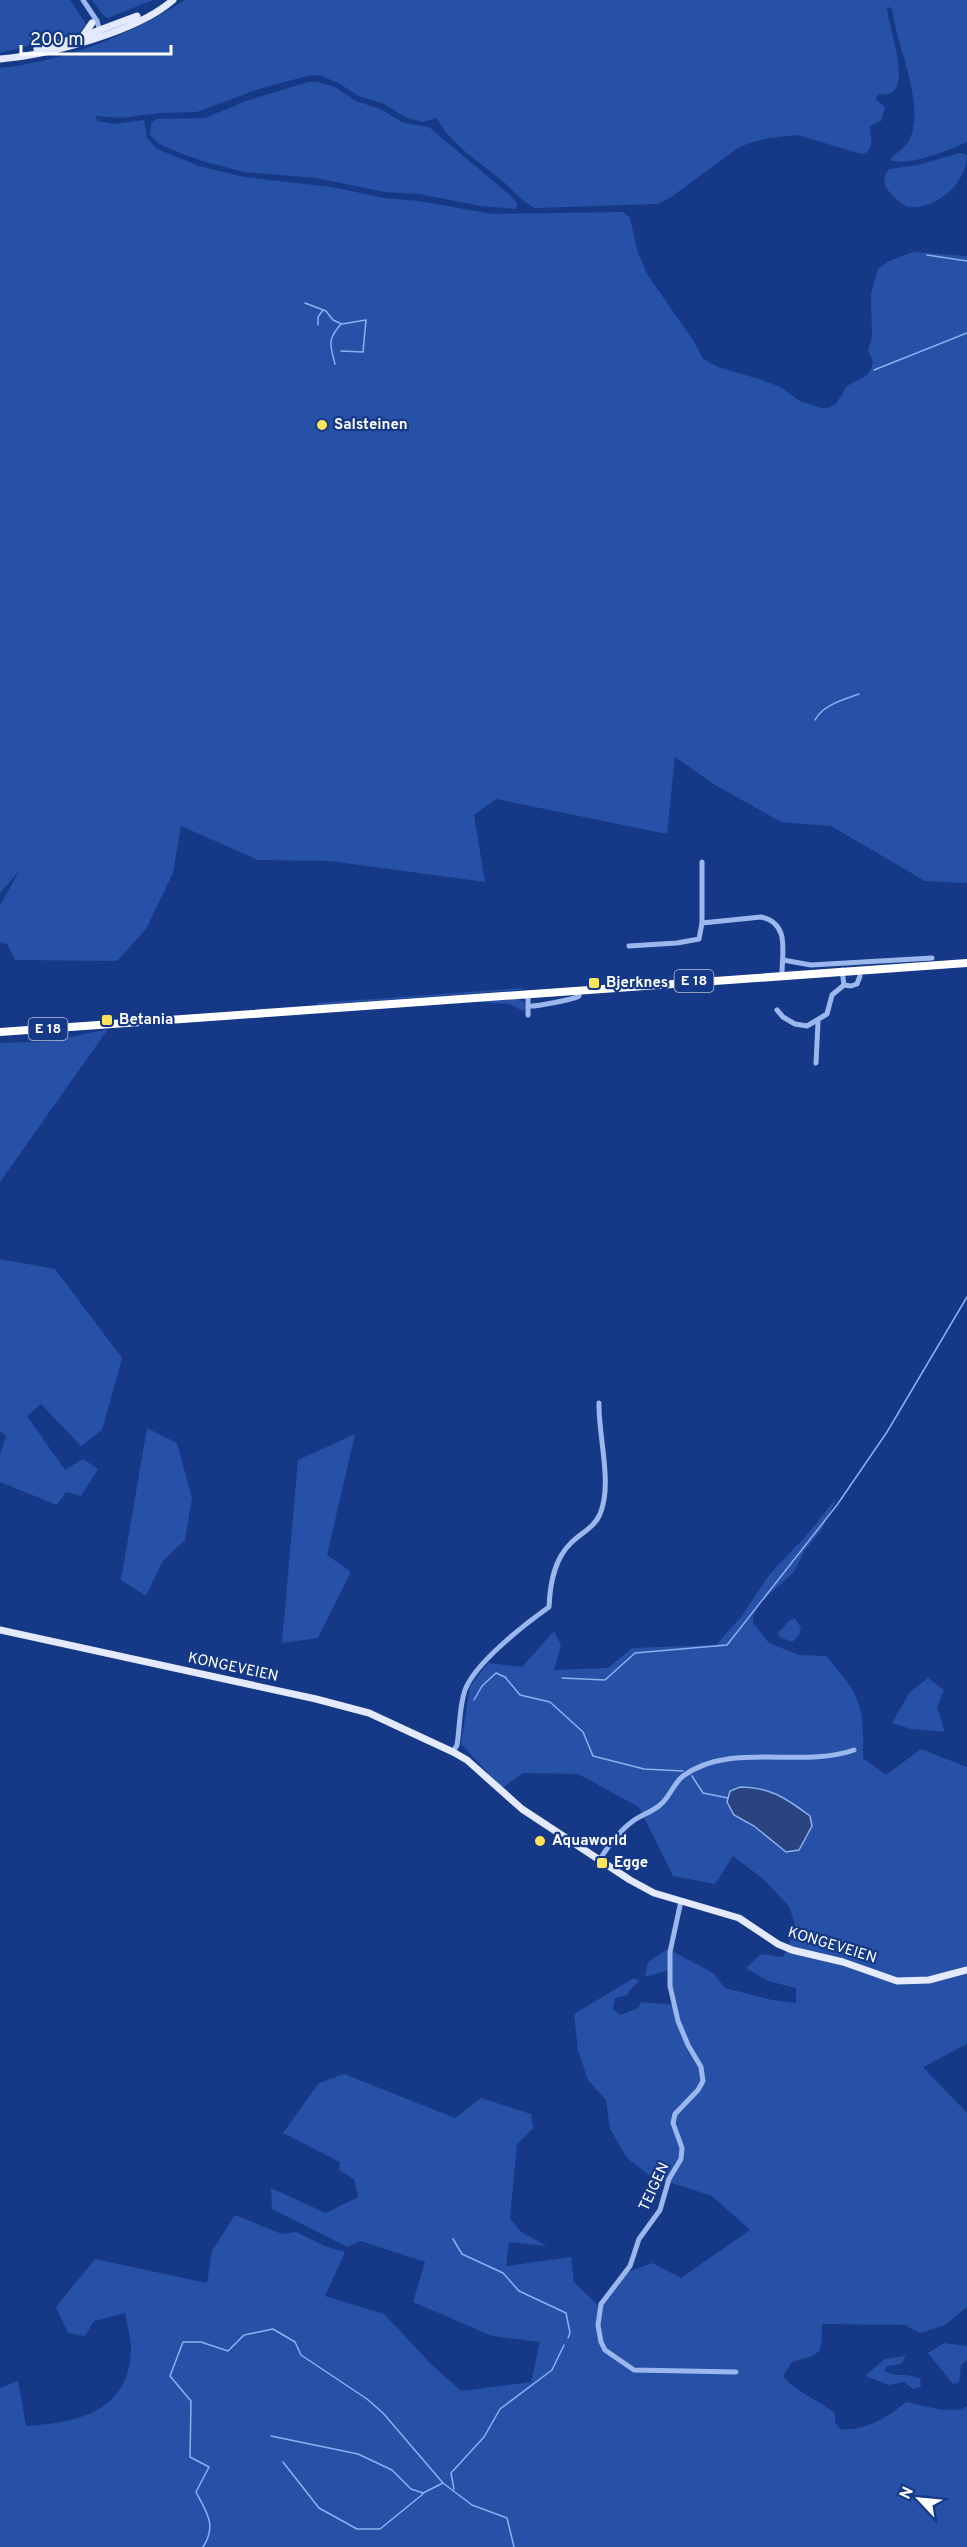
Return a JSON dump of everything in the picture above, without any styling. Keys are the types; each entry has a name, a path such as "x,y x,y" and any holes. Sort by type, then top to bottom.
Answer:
{"highway":[{"name":"E 18","path":"0,1032 842,970 967,963"}],"main road":[{"path":"0,59 57,50 152,13 171,0"},
{"path":"81,37 92,23"},
{"path":"0,59 99,33"},
{"name":"KONGEVEIEN","path":"0,1630 349,1707 391,1723 453,1752 466,1760 522,1809 644,1888 738,1917 778,1944 792,1950 843,1962 897,1981 929,1980 967,1970"}],"street":[{"path":"83,0 97,21 99,33"},
{"path":"90,13 92,23 99,33"},
{"path":"629,946 696,940 701,935 702,862"},
{"path":"702,923 761,917 778,924 782,934 782,975"},
{"path":"783,960 811,965 932,958"},
{"path":"842,970 844,985"},
{"path":"777,1010 783,1017 800,1026 818,1022 827,1014 832,995 844,985 857,984 860,976"},
{"path":"529,1006 540,1007 554,1000 575,999 579,996 578,989"},
{"path":"528,993 528,1016"},
{"path":"816,1063 818,1022"},
{"path":"453,1752 460,1731 463,1698 468,1683 499,1649 549,1606 552,1578 557,1562 570,1544 590,1528 601,1513 604,1480 599,1403"},
{"path":"600,1859 625,1827 660,1805 680,1779 691,1772 738,1758 809,1758 839,1755 854,1750"},
{"name":"TEIGEN","path":"681,1901 670,1952 670,1986 682,2032 701,2067 704,2078 698,2090 675,2114 674,2127 682,2148 681,2159 669,2179 660,2210 639,2239 630,2266 601,2304 598,2318 600,2336 607,2353 634,2370 736,2372"}],"shaded area":[{"path":"0,0 70,0 86,24 80,32 0,53"},
{"path":"92,0 153,0 108,18"},
{"path":"185,0 967,0 967,142 918,159 898,162 890,160 907,144 913,130 914,114 913,96 892,8 887,7 899,74 897,85 891,93 880,94 876,97 877,101 885,107 881,121 870,126 871,143 866,153 861,154 798,135 769,138 749,143 735,150 670,198 657,204 535,208 458,145 437,118 422,122 405,117 384,104 359,96 319,75 259,89 197,112 159,113 121,118 95,116 98,121 114,124 144,120 147,138 157,149 199,166 244,177 332,187 384,198 419,201 493,214 623,212 630,218 637,250 647,274 693,340 703,359 718,367 780,387 800,401 821,408 828,408 836,404 847,386 866,376 871,369 873,362 868,350 872,337 871,293 878,269 889,261 913,252 967,256 967,883 925,881 831,826 781,822 715,785 675,757 667,834 496,799 474,815 485,882 330,861 258,860 181,826 173,873 146,929 117,961 15,960 7,944 0,942 0,906 19,871 0,893 0,68 25,65 73,53 119,35"},
{"path":"308,82 318,82 335,87 356,101 380,109 404,123 429,127 511,196 517,203 516,209 481,206 419,194 385,192 316,178 244,172 175,151 159,144 150,135 151,124 156,119 205,118 246,101"},
{"path":"960,153 967,155 962,176 939,200 918,207 908,207 897,200 885,185 884,179 890,169 918,165"},
{"path":"523,988 521,990 317,1005 318,1003"},
{"path":"518,999 524,1002 526,1008 523,1011 509,1004 479,1002 324,1012"},
{"path":"108,1029 0,1182 0,1043 52,1041"},
{"path":"0,1259 55,1269 122,1358 102,1430 81,1446 41,1404 27,1416 65,1470 83,1459 98,1469 81,1496 66,1492 57,1505 0,1482 0,1455 6,1436 0,1431"},
{"path":"147,1428 177,1443 192,1498 185,1540 162,1562 146,1596 121,1580"},
{"path":"355,1434 327,1555 351,1572 318,1638 282,1643 298,1460"},
{"path":"837,1497 822,1529 805,1550 794,1572 761,1602 753,1616 753,1623 769,1643 799,1655 826,1656 847,1681 858,1702 863,1725 863,1758 886,1775 921,1749 967,1767 967,2044 923,2067 967,2113 967,2307 945,2325 920,2333 905,2325 822,2324 822,2342 818,2352 792,2362 783,2376 795,2388 835,2413 835,2422 840,2429 867,2426 892,2413 906,2402 946,2410 962,2409 967,2406 967,2547 0,2547 0,2388 18,2381 26,2426 65,2421 99,2409 112,2399 122,2385 129,2367 131,2345 125,2313 94,2321 85,2336 68,2333 56,2307 95,2259 207,2283 212,2251 235,2215 282,2234 296,2232 327,2247 345,2252 325,2296 384,2314 431,2364 461,2391 531,2382 540,2342 492,2336 413,2302 425,2262 361,2241 347,2247 272,2209 271,2188 326,2213 358,2197 354,2179 339,2170 340,2162 283,2133 319,2083 344,2074 455,2118 481,2098 531,2114 533,2128 517,2144 510,2218 521,2232 547,2246 509,2242 506,2266 571,2257 574,2282 599,2306 628,2272 652,2263 681,2278 750,2230 712,2196 672,2183 657,2181 627,2158 610,2129 606,2100 588,2080 578,2050 574,2014 634,1978 639,1981 628,1995 615,1998 613,2009 620,2015 638,2008 641,2002 676,2005 669,1970 645,1977 648,1962 668,1949 713,1973 725,1988 772,2000 796,2003 796,1988 768,1981 746,1968 761,1954 783,1957 796,1928 789,1906 762,1878 733,1856 715,1884 673,1876 639,1807 578,1774 523,1773 502,1788 461,1744 470,1686 488,1663 522,1667 554,1631 561,1645 554,1670 608,1668 632,1648 716,1645 741,1617 769,1575 807,1535","holes":["734,1815 812,1826 786,1852 754,1826"]},
{"path":"795,1618 801,1628 799,1635 792,1642 780,1637 778,1633"},
{"path":"928,1678 944,1690 937,1707 945,1732 911,1729 892,1723 909,1693"},
{"path":"740,1787 769,1791 810,1816 812,1826 799,1850 786,1852 754,1826 734,1815 727,1802 730,1791"},
{"path":"944,2343 967,2346 967,2360 961,2365 959,2382 953,2384 928,2353"},
{"path":"906,2356 901,2364 887,2366 884,2371 920,2379 921,2386 913,2389 904,2382 889,2385 865,2376 885,2359"}],"waterway":[{"path":"927,255 967,261"},
{"path":"305,303 326,311 333,320 342,324 366,320 363,352 341,351"},
{"path":"318,325 318,317 323,310"},
{"path":"335,364 331,342 333,334 341,324"},
{"path":"874,370 967,333"},
{"path":"815,720 828,706 859,694"},
{"path":"562,1678 605,1680 635,1653 727,1645 837,1505 887,1432 967,1297"},
{"path":"474,1700 482,1686 496,1673 505,1677 520,1695 550,1702 583,1732 593,1756 644,1769 683,1771"},
{"path":"692,1776 703,1793 728,1798"},
{"path":"453,2239 462,2254 503,2273 519,2291 566,2313 570,2333 568,2338"},
{"path":"203,2547 210,2525 207,2513 196,2492 209,2467 190,2457 191,2401 170,2376 183,2342 201,2342 228,2351 244,2335 273,2329 295,2342 301,2355 367,2399 383,2413 443,2483 472,2505 507,2518 514,2547"},
{"path":"454,2489 451,2473 484,2437 500,2409 552,2370 564,2345"},
{"path":"271,2436 358,2454 392,2470 411,2489 423,2493 443,2483"},
{"path":"283,2462 319,2508 357,2529 380,2529 423,2494"}],"place":[{"name":"Salsteinen","path":"322,425"},
{"name":"Bjerknes","path":"594,983"},
{"name":"Betania","path":"107,1020"},
{"name":"Aquaworld","path":"540,1841"},
{"name":"Egge","path":"602,1863"}]}
